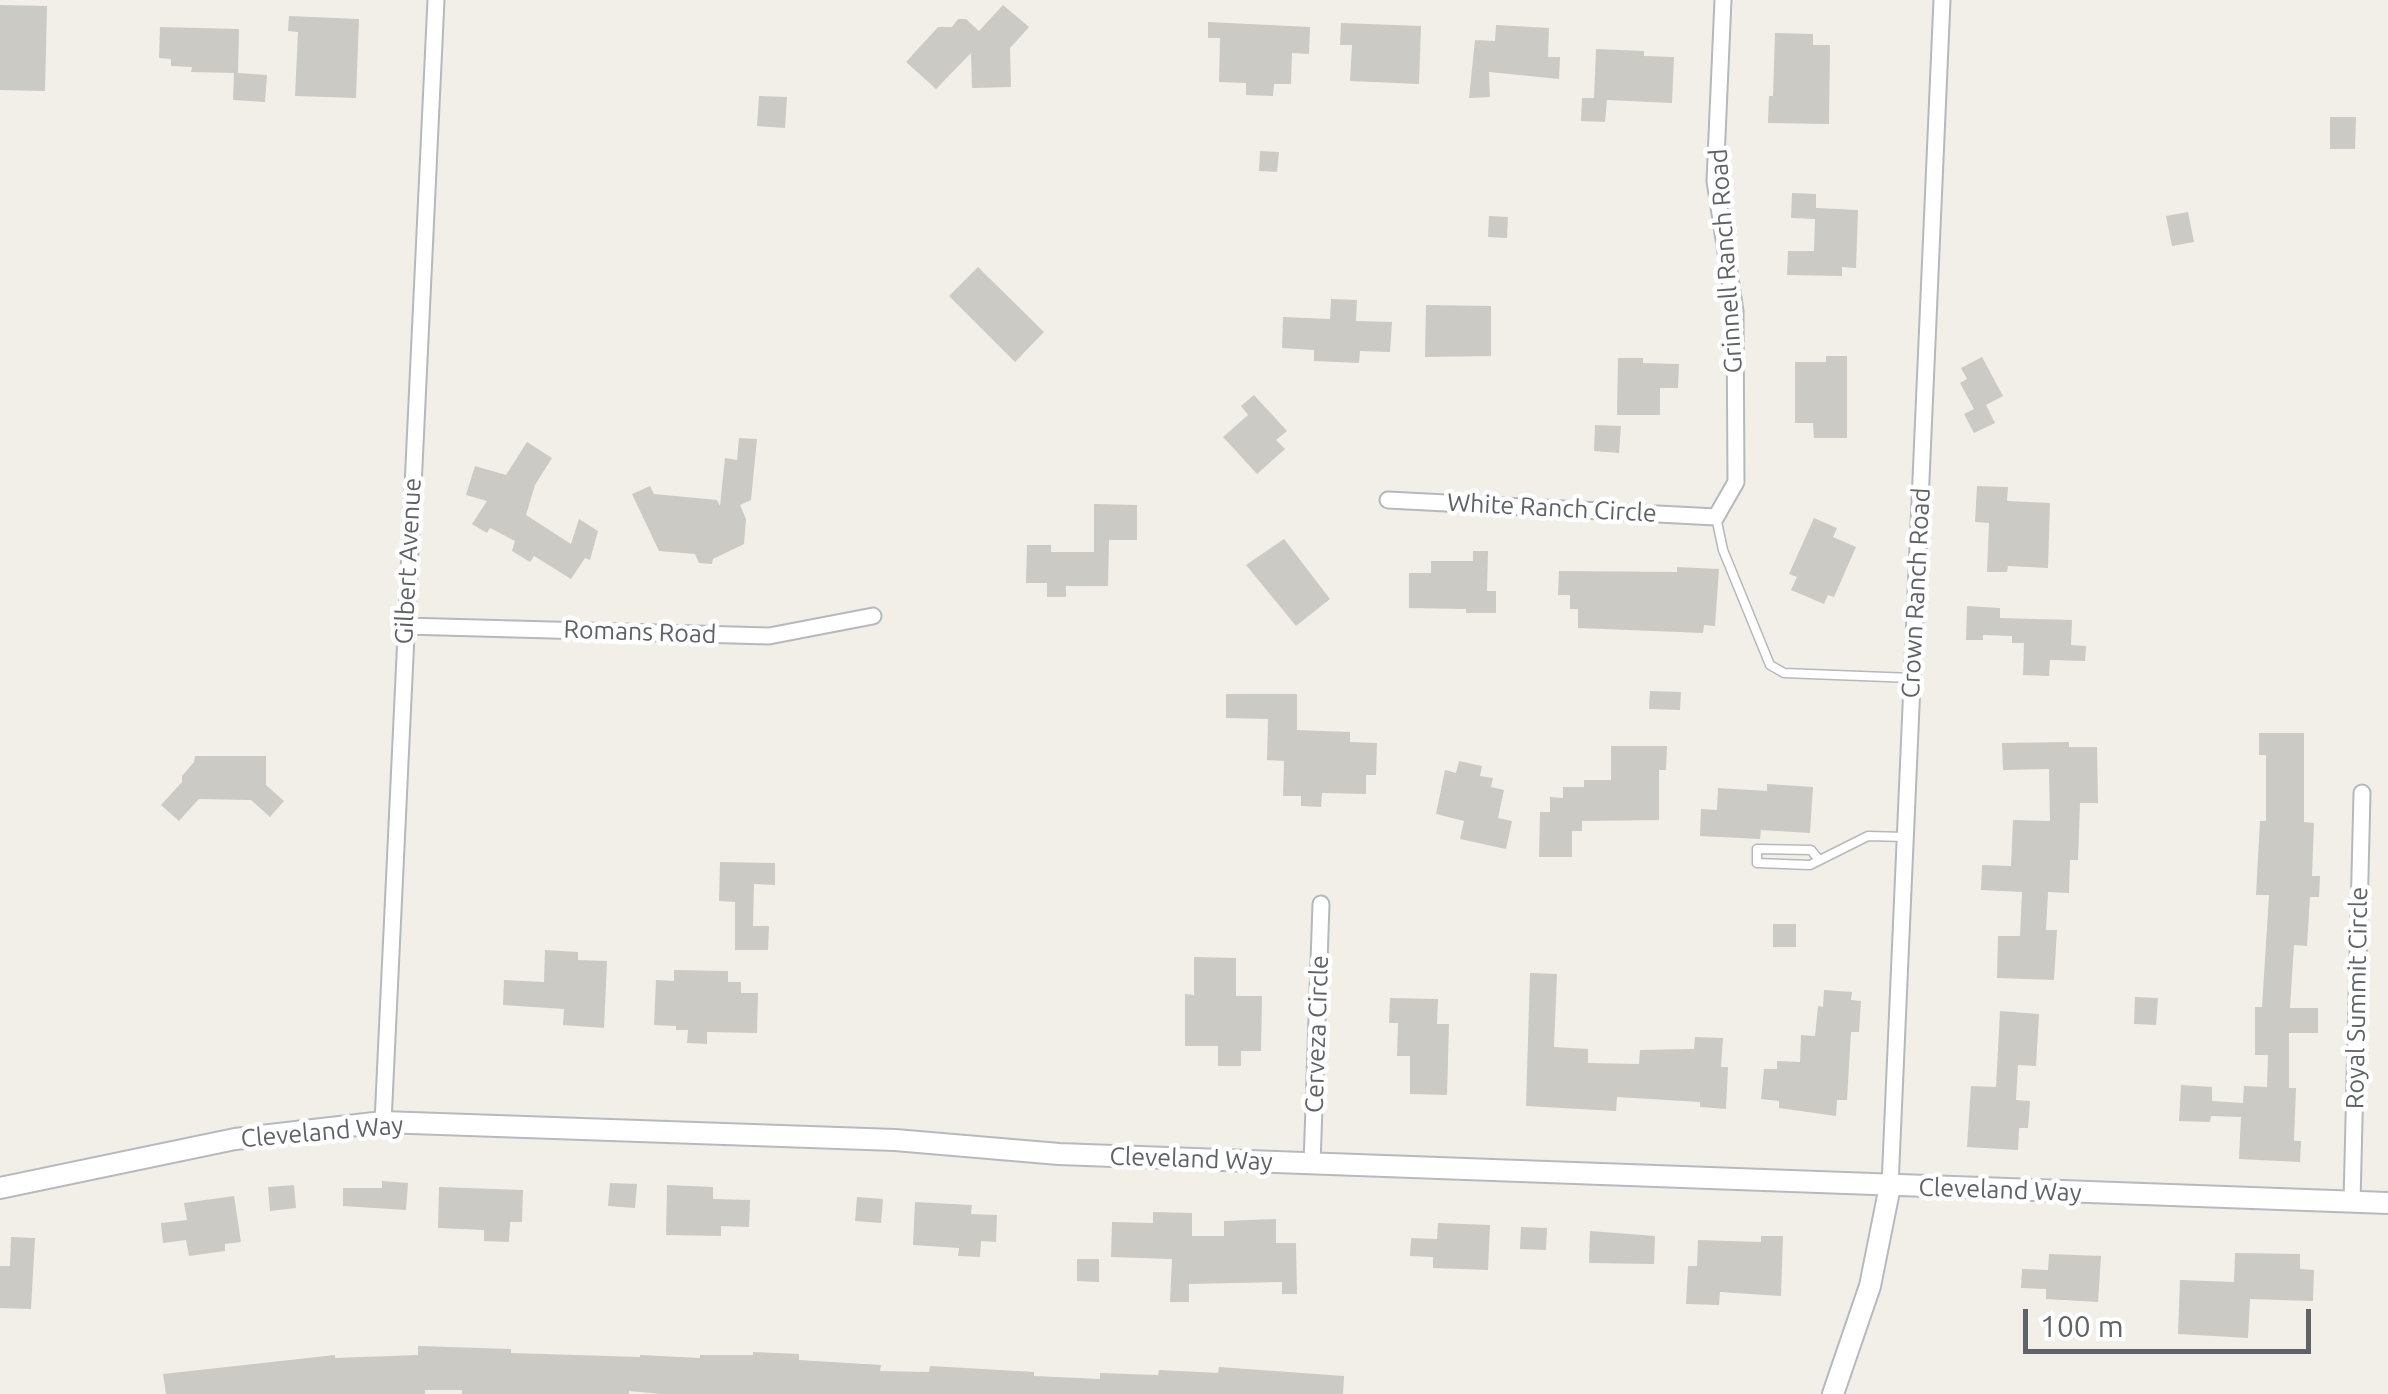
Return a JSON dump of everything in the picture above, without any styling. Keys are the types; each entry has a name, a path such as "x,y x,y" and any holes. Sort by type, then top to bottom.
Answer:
{"street":[{"name":"Gilbert Avenue","path":"383,1122 436,0"},
{"name":"Grinnell Ranch Road","path":"1716,517 1736,482 1735,312 1715,180 1723,0"},
{"name":"Crown Ranch Road","path":"1890,1186 1942,0"},
{"name":"White Ranch Circle","path":"1388,500 1716,517"},
{"name":"Romans Road","path":"405,626 769,636 873,616"},
{"name":"Royal Summit Circle","path":"2352,1202 2362,793"},
{"name":"Cerveza Circle","path":"1312,1164 1322,904"},
{"name":"Cleveland Way","path":"0,1188 235,1139 383,1122 895,1140 1058,1154 2388,1203"},
{"path":"1834,1394 1870,1286 1890,1186"}],"lane":[{"path":"1716,517 1723,550 1770,665 1784,673 1912,678"},
{"path":"1819,860 1810,850 1758,848 1757,863 1810,865 1868,836 1905,836"}],"building":[{"path":"0,5 47,6 45,91 0,90"},
{"path":"1003,5 1029,27 1010,48 1011,87 972,88 971,53 936,89 906,62 938,27 952,27 958,19 966,19 979,31"},
{"path":"289,16 359,19 356,98 295,96 298,32 288,31"},
{"path":"1208,22 1310,27 1309,54 1292,53 1291,84 1274,84 1273,96 1246,95 1246,83 1219,82 1220,38 1208,38"},
{"path":"1341,23 1421,26 1419,84 1350,81 1352,45 1340,45"},
{"path":"1496,25 1549,28 1548,57 1560,57 1559,79 1489,72 1490,97 1469,98 1475,40 1495,41"},
{"path":"160,27 239,29 238,73 267,75 265,102 233,100 234,73 191,72 192,67 171,66 171,59 159,58"},
{"path":"1775,33 1813,34 1813,45 1830,45 1829,124 1768,123"},
{"path":"1596,49 1674,57 1672,103 1607,100 1605,122 1581,121 1582,98 1594,98"},
{"path":"759,96 787,97 785,128 757,126"},
{"path":"2330,117 2356,117 2355,149 2330,149"},
{"path":"1260,151 1279,152 1277,172 1259,171"},
{"path":"1792,193 1816,194 1816,208 1858,210 1856,268 1842,267 1842,276 1787,275 1788,251 1814,251 1815,219 1791,218"},
{"path":"2188,212 2194,242 2172,246 2166,216"},
{"path":"1489,216 1508,217 1507,238 1488,237"},
{"path":"978,267 1044,332 1015,362 949,296"},
{"path":"1331,299 1357,300 1356,321 1392,322 1390,352 1360,351 1359,363 1314,361 1314,350 1282,348 1283,317 1330,319"},
{"path":"1426,305 1491,306 1491,356 1425,357"},
{"path":"1826,356 1847,356 1847,438 1814,438 1813,423 1795,423 1795,362 1826,362"},
{"path":"1982,357 2003,396 1986,405 1995,423 1974,433 1964,414 1974,409 1960,383 1967,379 1961,368"},
{"path":"1618,358 1679,364 1678,388 1660,388 1660,415 1617,415"},
{"path":"1254,395 1287,431 1276,440 1285,449 1257,474 1223,437 1248,415 1241,406"},
{"path":"1595,425 1621,426 1619,453 1594,451"},
{"path":"739,438 757,439 751,500 740,505 746,519 744,544 713,559 712,564 699,563 695,554 659,551 632,494 650,486 654,494 717,500 720,506 725,458 737,460"},
{"path":"527,442 552,458 535,485 526,515 571,544 579,519 598,531 590,560 585,558 571,579 534,556 530,562 512,551 515,541 472,524 487,501 466,495 475,466 506,475"},
{"path":"1977,486 2008,487 2007,501 2050,503 2048,568 2008,566 2007,572 1987,572 1989,523 1975,522"},
{"path":"1094,504 1137,505 1137,540 1109,540 1108,586 1066,586 1066,597 1047,597 1047,583 1026,583 1027,545 1051,545 1051,552 1094,552"},
{"path":"1814,518 1837,528 1833,537 1856,547 1834,597 1828,595 1824,604 1791,590 1797,577 1789,574"},
{"path":"1284,539 1330,599 1296,626 1246,565"},
{"path":"1473,551 1488,551 1487,591 1496,591 1496,613 1409,608 1409,573 1431,573 1431,561 1473,561"},
{"path":"1677,567 1719,569 1715,626 1704,625 1703,633 1578,628 1578,609 1570,609 1570,595 1558,595 1559,571 1677,572"},
{"path":"1967,606 2000,608 2000,618 2072,620 2071,645 2086,646 2085,661 2050,660 2049,676 2023,675 2024,643 2012,643 2012,636 1983,635 1983,640 1966,640"},
{"path":"1650,691 1681,692 1680,710 1649,709"},
{"path":"1226,694 1297,694 1297,730 1350,732 1350,742 1377,743 1376,775 1366,775 1366,794 1322,793 1321,807 1301,806 1301,796 1283,796 1284,761 1267,760 1268,719 1226,718"},
{"path":"2259,733 2304,733 2304,822 2314,823 2312,876 2320,876 2319,897 2310,897 2307,946 2294,945 2290,1008 2318,1008 2318,1033 2289,1033 2289,1088 2296,1088 2294,1141 2301,1141 2300,1162 2239,1159 2241,1117 2179,1121 2181,1085 2212,1087 2212,1101 2243,1103 2244,1086 2267,1087 2268,1055 2255,1055 2255,1007 2262,1007 2269,895 2256,895 2260,821 2266,821 2266,755 2259,755"},
{"path":"2069,742 2069,747 2097,747 2098,803 2080,803 2078,860 2070,860 2069,893 2048,892 2046,930 2057,930 2054,980 1997,978 1998,936 2020,936 2022,892 1981,890 1982,865 2011,866 2013,820 2050,821 2049,769 2003,770 2002,743"},
{"path":"1611,746 1667,746 1666,770 1659,770 1659,820 1582,821 1582,831 1572,831 1572,857 1539,857 1540,812 1550,812 1550,797 1563,798 1563,787 1584,787 1584,780 1611,780"},
{"path":"195,756 266,756 266,785 284,801 270,817 251,800 199,799 179,821 161,805 182,782"},
{"path":"1459,761 1482,766 1480,776 1493,778 1491,787 1504,790 1498,818 1512,821 1506,849 1460,839 1464,821 1436,814 1445,770 1456,773"},
{"path":"1767,784 1813,787 1810,833 1761,830 1760,839 1700,836 1701,809 1717,810 1718,788 1767,791"},
{"path":"720,862 775,863 775,885 754,884 753,926 769,926 768,950 735,950 735,902 719,901"},
{"path":"1773,924 1796,924 1796,947 1773,947"},
{"path":"545,950 578,952 578,960 607,961 604,1028 563,1025 564,1009 503,1005 504,980 544,982"},
{"path":"1194,957 1236,958 1236,996 1262,996 1261,1051 1241,1051 1241,1066 1218,1066 1218,1046 1185,1046 1185,994 1194,995"},
{"path":"674,970 728,971 728,982 741,982 741,993 758,993 757,1033 707,1032 707,1044 687,1043 688,1030 654,1025 656,980 674,981"},
{"path":"1530,973 1557,974 1554,1047 1588,1049 1588,1063 1639,1064 1640,1050 1694,1049 1695,1037 1723,1038 1721,1067 1728,1067 1726,1109 1700,1107 1700,1102 1617,1097 1616,1111 1526,1106"},
{"path":"1824,990 1852,992 1851,1000 1861,1001 1859,1032 1851,1032 1847,1100 1837,1100 1836,1116 1779,1108 1779,1101 1761,1099 1764,1069 1777,1069 1777,1061 1800,1062 1801,1035 1815,1036"},
{"path":"2135,997 2158,998 2156,1025 2134,1024"},
{"path":"1390,998 1438,999 1437,1024 1449,1024 1447,1095 1410,1094 1410,1056 1397,1056 1398,1023 1389,1023"},
{"path":"2000,1011 2039,1014 2036,1066 2018,1065 2016,1100 2030,1101 2028,1128 2019,1128 2018,1150 1967,1147 1971,1086 1996,1087"},
{"path":"382,1181 408,1183 406,1210 343,1206 343,1188 382,1188"},
{"path":"610,1183 637,1184 635,1208 608,1206"},
{"path":"294,1185 296,1208 270,1211 268,1187"},
{"path":"667,1185 713,1187 713,1199 750,1200 749,1227 721,1226 721,1236 666,1235"},
{"path":"439,1187 523,1190 522,1222 510,1222 509,1242 484,1241 484,1230 438,1228"},
{"path":"234,1196 241,1242 225,1244 225,1251 189,1256 186,1240 163,1243 161,1223 187,1220 184,1203"},
{"path":"857,1197 883,1199 881,1223 855,1221"},
{"path":"915,1202 972,1205 971,1214 997,1215 996,1242 981,1241 980,1257 958,1256 959,1248 913,1245"},
{"path":"1153,1212 1192,1213 1192,1236 1224,1236 1224,1221 1276,1219 1276,1243 1296,1243 1297,1294 1282,1294 1282,1282 1189,1284 1189,1302 1170,1302 1172,1259 1111,1257 1112,1222 1153,1223"},
{"path":"1438,1223 1490,1225 1488,1270 1433,1268 1433,1257 1410,1256 1411,1238 1437,1239"},
{"path":"1521,1227 1547,1228 1546,1250 1520,1249"},
{"path":"1590,1231 1655,1236 1654,1264 1589,1263"},
{"path":"1761,1236 1783,1236 1781,1296 1720,1292 1719,1305 1686,1304 1688,1266 1697,1266 1698,1240 1761,1242"},
{"path":"11,1237 35,1238 31,1309 0,1308 0,1266 10,1266"},
{"path":"2235,1253 2300,1254 2300,1269 2314,1270 2313,1301 2250,1299 2248,1338 2178,1334 2180,1280 2234,1282"},
{"path":"2049,1254 2101,1256 2098,1302 2046,1299 2046,1289 2021,1288 2022,1269 2048,1270"},
{"path":"1077,1259 1099,1259 1099,1282 1077,1281"},
{"path":"418,1346 640,1357 799,1354 799,1360 881,1365 880,1371 929,1372 930,1366 1100,1379 1100,1373 1218,1373 1219,1367 1344,1376 1343,1394 462,1394 462,1390 425,1390 425,1394 166,1394 163,1374 335,1355 418,1355"}]}
